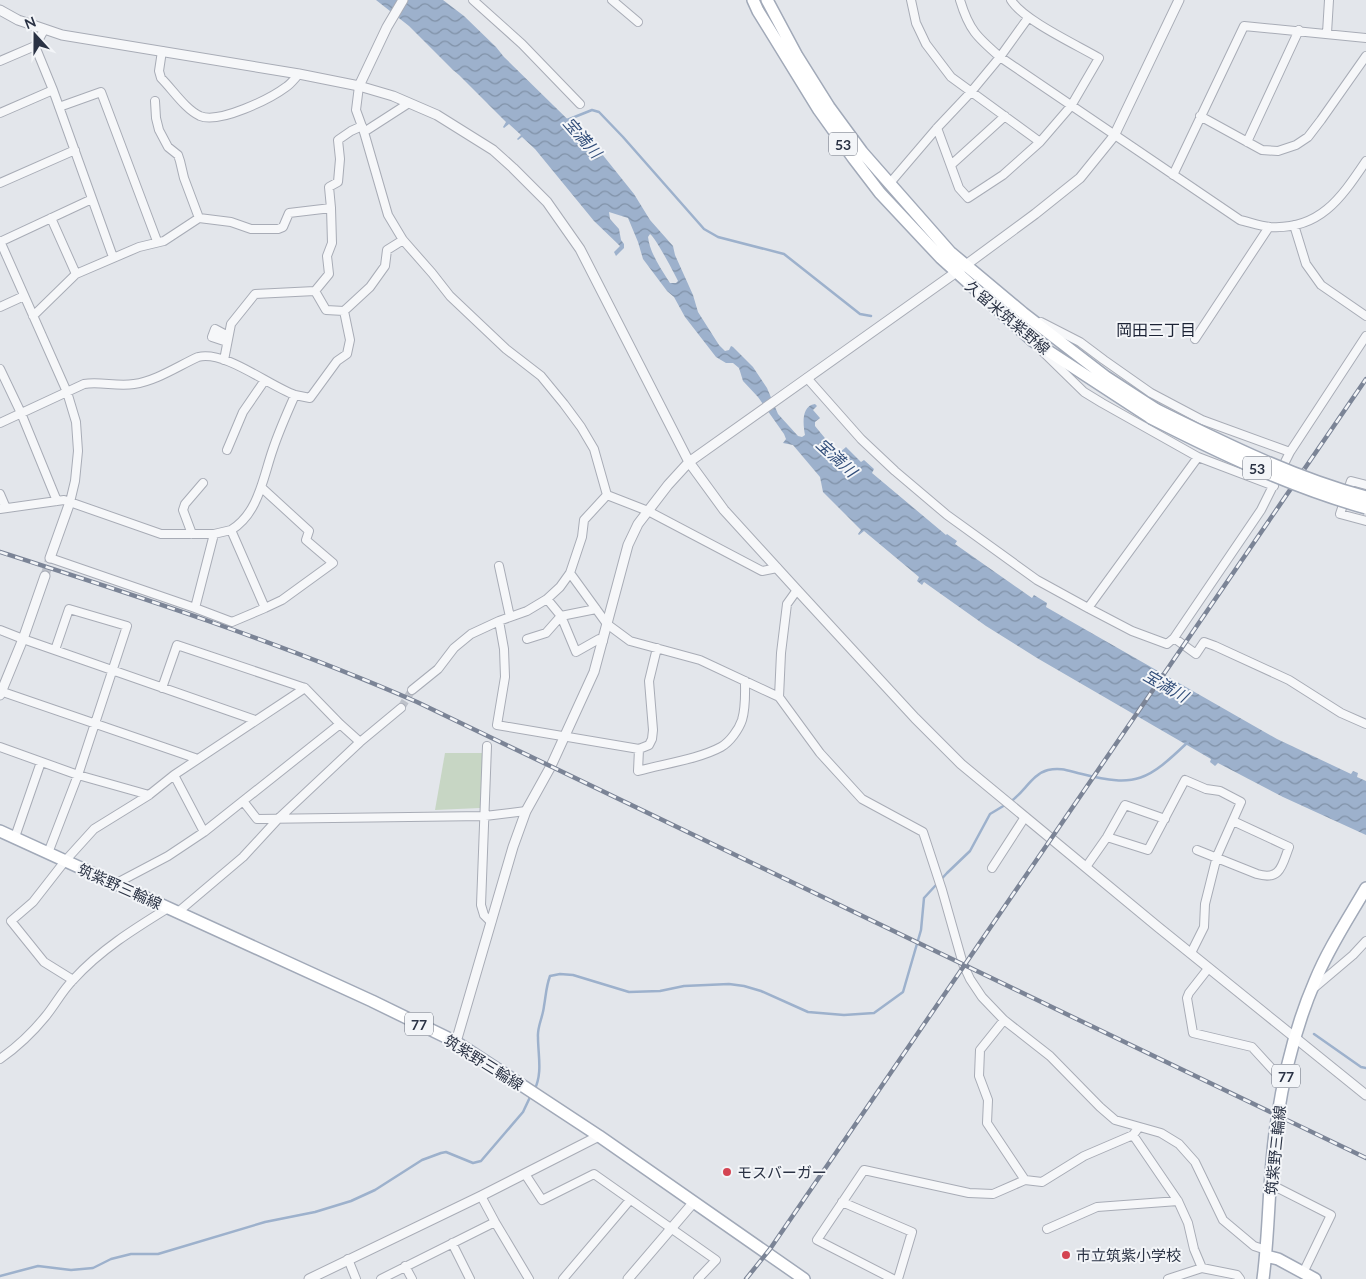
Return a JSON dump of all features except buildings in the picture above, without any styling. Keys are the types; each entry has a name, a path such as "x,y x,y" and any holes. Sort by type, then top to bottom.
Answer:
{"main road":[{"name":"久留米筑紫野線","path":"753,0 819,110 880,193 955,273 1033,341 1197,441 1308,489 1366,508"},
{"name":"久留米筑紫野線","path":"767,0 797,56 829,107 862,152 950,252 1023,313 1154,414 1202,432 1312,480 1366,497"},
{"name":"筑紫野三輪線","path":"0,831 372,1001 456,1042 599,1136 804,1279"},
{"name":"筑紫野三輪線","path":"1263,1279 1270,1184 1277,1119 1284,1082 1311,990 1336,938 1366,888"},
{"path":"1266,1253 1316,1279"}],"street":[{"path":"403,0 364,74 359,86 356,110 388,215 403,240 450,296 506,349 541,376 564,404 594,449 607,495"},
{"path":"473,0 522,44 580,104"},
{"path":"612,0 638,22"},
{"path":"911,0 916,23 926,44 951,77 1040,142"},
{"path":"960,0 967,19 976,35 1000,57 1240,220 1270,227 1294,225 1314,219 1332,207 1366,161"},
{"path":"937,128 959,188 968,198 1003,175 1040,142 1071,106 1098,58 1028,18 1014,6 1011,0"},
{"path":"456,1042 513,847 526,811 550,769 594,672 628,545 638,524 668,484 689,462 955,273 1080,178 1114,136 1179,0"},
{"path":"1327,33 1329,0"},
{"path":"0,10 18,20 44,30 82,40 162,51 359,86 409,103 455,125 493,150 555,212 580,249 689,462 724,510 915,718 961,764 1366,1095"},
{"path":"890,183 971,92 1000,57 1028,18"},
{"path":"1173,175 1244,26 1366,38"},
{"path":"0,61 35,46 44,30"},
{"path":"1247,142 1299,30"},
{"path":"35,46 75,150 112,257"},
{"path":"162,51 159,71 161,78 193,112 203,117 226,117 278,93 300,74"},
{"path":"1200,116 1262,150 1278,151 1296,145 1308,137 1366,56"},
{"path":"0,113 53,90"},
{"path":"59,107 101,92 157,241"},
{"path":"155,101 159,130 168,147 178,156 184,178 200,218"},
{"path":"224,360 231,324 255,294 314,291 329,274 327,256 332,243 329,188 338,182 340,159 338,140 351,131 363,129 409,103"},
{"path":"951,165 1005,116"},
{"path":"0,183 75,150"},
{"path":"92,199 0,241 67,392 76,422 78,451 75,481 70,502 50,558 232,622 282,600 333,563 306,540 309,531 262,488"},
{"path":"33,316 76,274 112,257 164,240 200,218 231,222 251,229 278,229 283,227 289,213 331,208"},
{"path":"51,218 76,274"},
{"path":"1294,225 1306,264 1321,285 1366,316"},
{"path":"1195,339 1270,227"},
{"path":"314,291 326,310 344,311 370,287 385,266 387,250 403,240"},
{"path":"0,307 24,296"},
{"path":"0,423 84,384 93,382 101,384 135,384 152,379 206,355 224,360 295,394 310,398 337,361 347,354 350,340 344,311"},
{"path":"1023,313 1080,342 1152,392 1202,420 1290,452"},
{"path":"803,381 895,471 946,515 1037,580 1132,631 1167,644 1174,638 1261,510 1290,452 1366,336"},
{"path":"1033,341 1061,372 1084,392 1198,457 1274,486"},
{"path":"0,369 21,413 57,501"},
{"path":"227,450 243,412 265,380"},
{"path":"0,494 3,508 64,500 161,534 214,534 231,530 252,509 262,488 272,450 295,394"},
{"path":"1088,608 1198,457"},
{"path":"1366,485 1351,481 1340,514 1366,521"},
{"path":"192,534 183,510 185,504 203,483"},
{"path":"607,495 648,511 762,571 777,568"},
{"path":"412,690 438,669 454,648 471,634 499,620 527,610 547,599 560,587 570,573 582,537 584,520 607,495"},
{"path":"231,530 264,608"},
{"path":"195,608 214,534"},
{"path":"499,566 510,617"},
{"path":"570,573 608,624 630,641 700,660 779,697 820,753 862,799 923,832 936,876 942,889 958,949 970,979 982,997 1004,1020 1050,1056 1115,1120 1161,1133 1178,1144 1196,1162 1223,1220 1254,1246 1266,1253"},
{"path":"44,576 23,639 1,692 194,758"},
{"path":"779,697 781,653 787,604 797,590"},
{"path":"547,599 561,616 576,652 599,640 603,641"},
{"path":"527,639 546,634 561,616 596,608"},
{"path":"48,853 78,775 127,626 69,609 55,650"},
{"path":"499,620 504,649 505,677 498,725 639,749 649,745 653,730 649,681 657,648"},
{"path":"0,630 254,720"},
{"path":"1174,638 1196,654 1204,642 1216,646 1289,680 1341,714 1366,724"},
{"path":"162,688 177,645 305,688 360,742"},
{"path":"639,749 638,770 704,754 722,746 735,734 742,720 745,705 745,681"},
{"path":"73,980 44,962 11,921 33,902 94,829 149,795 174,775 254,720 305,688"},
{"path":"0,1059 14,1050 44,1018 73,980 112,944 173,910 244,857 278,819 360,742 400,708"},
{"path":"115,884 168,856 204,832 340,724"},
{"path":"0,746 78,775 149,795"},
{"path":"488,746 481,905 484,916 491,922"},
{"path":"15,837 42,762"},
{"path":"174,775 204,832"},
{"path":"1108,837 1148,850 1186,780 1206,789 1220,791 1241,802 1217,856 1204,904 1204,927 1191,953"},
{"path":"243,800 257,819 485,816 526,811"},
{"path":"1086,867 1108,837 1124,805 1164,819"},
{"path":"992,868 1025,817"},
{"path":"1197,850 1266,876 1276,875 1280,870 1289,847 1234,821"},
{"path":"1311,990 1366,941"},
{"path":"1207,970 1187,998 1193,1033 1252,1047 1284,1082"},
{"path":"1004,1020 980,1050 979,1076 988,1100 987,1123 1025,1180"},
{"path":"893,1279 817,1240 864,1170 970,1193 994,1194 1025,1180 1042,1182 1084,1156 1133,1135 1139,1128"},
{"path":"1133,1135 1178,1201 1188,1223 1194,1249 1202,1268"},
{"path":"309,1279 481,1196 599,1136"},
{"path":"525,1174 542,1200 594,1174 716,1260 698,1279"},
{"path":"1270,1184 1331,1215 1303,1273"},
{"path":"481,1196 529,1279"},
{"path":"563,1279 630,1200"},
{"path":"1047,1229 1097,1207 1178,1201"},
{"path":"842,1202 912,1232 898,1279"},
{"path":"628,1279 693,1203"},
{"path":"381,1279 495,1222"},
{"path":"452,1243 470,1279"},
{"path":"348,1259 356,1279"},
{"path":"405,1266 412,1279"},
{"path":"1168,1279 1202,1268 1237,1275 1240,1279"}],"green space":[{"path":"445,753 484,753 480,808 435,810"}],"water":[{"name":"宝満川","path":"376,0 443,0 464,16 598,149 634,194 650,220 673,246 698,312 719,345 725,351 729,350 731,346 733,347 753,367 767,388 778,414 798,436 802,437 805,435 805,412 810,405 815,404 817,406 813,410 820,418 815,422 815,426 838,454 846,447 861,462 864,460 874,469 872,473 946,535 957,541 955,544 1032,598 1034,595 1047,603 1046,607 1277,739 1351,774 1353,771 1358,773 1357,777 1366,781 1366,835 1283,797 1218,763 1215,766 1210,762 1211,759 1037,658 986,626 924,582 922,585 917,581 919,577 864,531 859,535 861,530 823,492 820,477 793,445 783,443 786,439 784,434 758,397 743,381 739,368 733,363 726,363 716,357 685,317 674,297 667,291 643,259 628,218 609,212 610,219 619,229 621,240 624,244 624,248 616,256 614,252 620,246 594,221 535,149 522,137 518,140 521,135 509,124 504,128 506,122 409,26","holes":["650,234 676,277 678,281 676,283 670,283 656,260 648,237"]}],"waterway":[{"name":"宝満川","path":"567,120 592,110 599,112 704,229 718,237 784,254 860,314 871,316"},
{"path":"1010,802 1037,775 1048,770 1065,770 1116,780 1141,778 1162,765 1188,742"},
{"path":"534,1091 539,1071 538,1029 550,976 560,974 573,975 629,992 660,991 684,986 729,984 761,991 808,1012 844,1015 874,1013 903,992 921,930 924,898 970,851 990,814 1005,805"},
{"path":"1314,1034 1361,1067 1366,1068"},
{"path":"0,1276 38,1266 71,1270 93,1268 111,1259 131,1254 158,1254 265,1222 315,1212 351,1201 375,1190 422,1160 441,1153 446,1152 473,1163 481,1161 523,1112 531,1095"}],"tunnel":[{"path":"45,576 50,558"},
{"path":"401,708 412,690"}],"railway":[{"path":"746,1279 770,1249 1366,379"},
{"path":"0,552 263,640 417,702 1366,1158"}],"place":[{"name":"モスバーガー","path":"727,1172"},
{"name":"市立筑紫小学校","path":"1066,1255"}],"district":[{"name":"岡田三丁目","path":"1156,329"}]}
